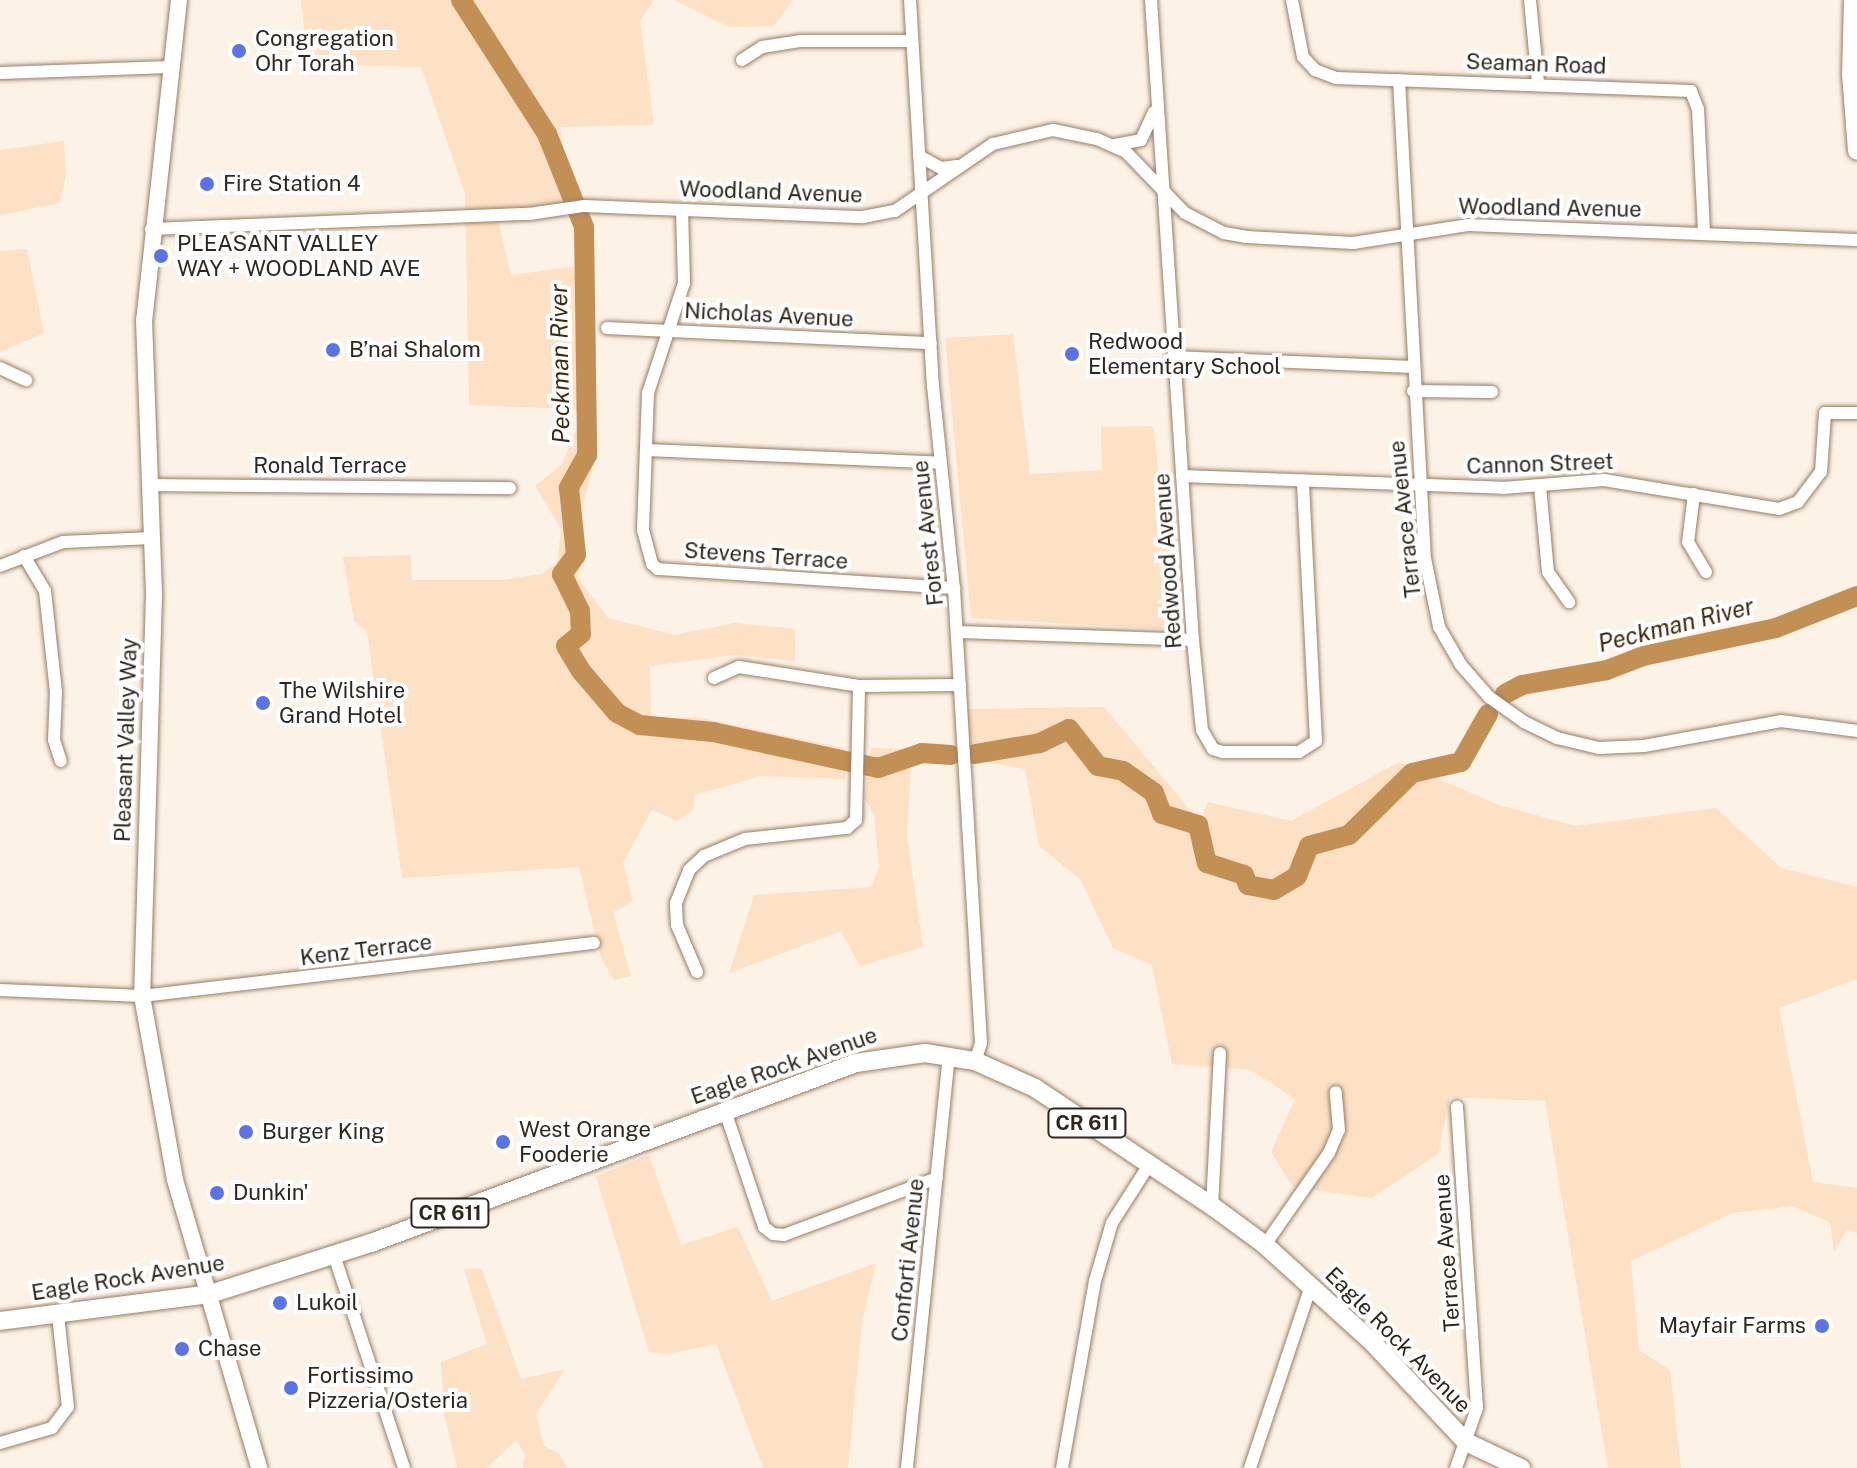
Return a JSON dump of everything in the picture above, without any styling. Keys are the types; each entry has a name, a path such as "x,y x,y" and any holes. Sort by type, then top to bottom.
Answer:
{"main road":[{"name":"Pleasant Valley Way","path":"179,0 151,229 143,349 152,538 142,996 158,1104 259,1468"},
{"path":"1853,0 1851,74 1857,151"},
{"name":"Eagle Rock Avenue","path":"0,1321 210,1294 334,1255 873,1058 907,1053 949,1055 975,1061 1035,1088 1212,1206 1265,1245 1373,1343 1466,1442 1521,1468"}],"street":[{"name":"Forest Avenue","path":"910,0 931,343 957,632 981,1043 975,1061"},
{"name":"Redwood Avenue","path":"1151,0 1172,357 1193,640 1202,730 1213,749 1299,752 1316,741 1303,480"},
{"name":"Seaman Road","path":"1292,0 1300,49 1315,70 1336,78 1691,91 1698,109 1704,231"},
{"path":"1530,0 1538,83"},
{"path":"742,60 762,47 800,41 912,41"},
{"path":"0,73 170,67"},
{"name":"Terrace Avenue","path":"1399,80 1413,391 1428,580 1439,627 1474,683 1524,722 1578,744 1621,748 1781,721 1857,731"},
{"path":"1111,145 1141,140 1156,106"},
{"name":"Woodland Avenue","path":"151,229 529,214 579,207 863,217 895,211 993,144 1022,133 1068,131 1111,145 1140,163 1185,213 1224,233 1353,243 1468,225 1704,231 1857,240"},
{"path":"919,156 941,168 960,166"},
{"name":"Stevens Terrace","path":"682,210 684,283 648,393 644,548 658,569 954,588"},
{"name":"Nicholas Avenue","path":"607,328 931,343"},
{"path":"1172,357 1413,367"},
{"path":"0,368 26,380"},
{"path":"1413,391 1492,392"},
{"name":"Cannon Street","path":"1182,476 1421,486 1540,486 1604,480 1694,494 1760,509 1779,509 1798,502 1821,472 1825,413 1857,413"},
{"path":"647,450 941,463"},
{"name":"Ronald Terrace","path":"149,485 510,488"},
{"path":"1540,486 1548,572 1569,602"},
{"path":"1694,494 1688,542 1706,572"},
{"path":"0,566 63,542 152,538"},
{"path":"24,556 45,591 56,692 54,740 61,761"},
{"path":"957,632 1193,640"},
{"path":"714,678 739,667 859,686 960,685"},
{"path":"697,972 677,925 676,903 689,870 704,856 745,839 847,828 858,814 859,686"},
{"name":"Kenz Terrace","path":"0,990 142,996 594,943"},
{"path":"1212,1206 1220,1053"},
{"name":"Conforti Avenue","path":"907,1468 949,1055"},
{"path":"1265,1245 1329,1153 1339,1130 1336,1092"},
{"name":"Terrace Avenue","path":"1456,1468 1477,1408 1457,1107"},
{"path":"725,1111 764,1227 773,1234 784,1235 937,1178"},
{"path":"1062,1468 1095,1281 1112,1223 1149,1165"},
{"path":"334,1255 404,1468"},
{"path":"1250,1468 1311,1286"},
{"path":"0,1443 52,1428 68,1407 58,1315"}],"shaded area":[{"path":"301,0 654,0 640,21 654,125 560,127 571,210 498,220 511,275 586,265 591,410 469,405 465,193 421,67 308,64"},
{"path":"674,0 793,0 774,26 729,27"},
{"path":"64,141 66,175 60,203 0,215 0,150"},
{"path":"27,249 44,333 0,352 0,251"},
{"path":"1013,334 1030,474 1102,470 1101,427 1153,426 1178,630 971,618 945,338"},
{"path":"596,417 597,453 583,505 578,578 608,618 674,635 735,623 795,629 795,661 736,655 650,666 651,720 695,717 844,748 846,779 761,776 695,795 693,811 677,821 652,810 623,862 633,902 613,912 631,976 614,980 601,958 579,867 402,878 367,631 354,621 343,557 411,555 412,580 502,580 541,574 557,563 561,529 535,486 562,464 574,433"},
{"path":"1104,707 1200,822 1208,802 1291,821 1399,762 1499,805 1576,826 1716,808 1781,868 1857,887 1857,979 1779,1008 1813,1182 1857,1188 1857,1233 1847,1229 1834,1252 1830,1222 1792,1206 1732,1213 1631,1261 1639,1350 1670,1370 1681,1468 1608,1468 1545,1101 1450,1097 1438,1154 1372,1198 1293,1187 1271,1152 1295,1099 1251,1070 1172,1064 1152,965 1113,948 1080,879 1039,846 1025,769 966,759 964,709"},
{"path":"871,748 912,749 907,835 923,947 860,966 841,931 729,973 754,895 871,887 879,868 874,816 865,798"},
{"path":"649,1155 681,1245 738,1227 772,1301 876,1263 862,1323 848,1468 763,1468 716,1344 667,1354 649,1352 596,1176"},
{"path":"464,1269 482,1269 521,1379 565,1369 536,1414 544,1446 560,1454 568,1468 523,1468 525,1454 516,1440 487,1468 457,1468 444,1413 441,1362 487,1344"}],"waterway":[{"name":"Peckman River","path":"461,0 547,134 584,227 587,455 569,488 576,555 562,574 580,611 581,634 566,646 581,671 617,713 640,725 713,732 878,768 922,753 951,755"},
{"name":"Peckman River","path":"1505,694 1522,685 1607,670 1643,656 1776,628 1857,596"},
{"name":"Peckman River","path":"975,754 1040,743 1069,729 1098,766 1123,771 1154,793 1162,814 1198,825 1207,863 1244,875 1248,885 1274,890 1297,876 1309,846 1349,835 1412,773 1461,762 1488,714"}],"place":[{"name":"Congregation Ohr Torah","path":"239,51"},
{"name":"Fire Station 4","path":"207,184"},
{"name":"PLEASANT VALLEY WAY + WOODLAND AVE","path":"161,256"},
{"name":"B’nai Shalom","path":"333,350"},
{"name":"Redwood Elementary School","path":"1072,354"},
{"name":"The Wilshire Grand Hotel","path":"263,703"},
{"name":"Burger King","path":"246,1132"},
{"name":"West Orange Fooderie","path":"503,1142"},
{"name":"Dunkin'","path":"217,1193"},
{"name":"Lukoil","path":"280,1303"},
{"name":"Mayfair Farms","path":"1822,1326"},
{"name":"Chase","path":"182,1349"},
{"name":"Fortissimo Pizzeria/Osteria","path":"291,1388"}]}
